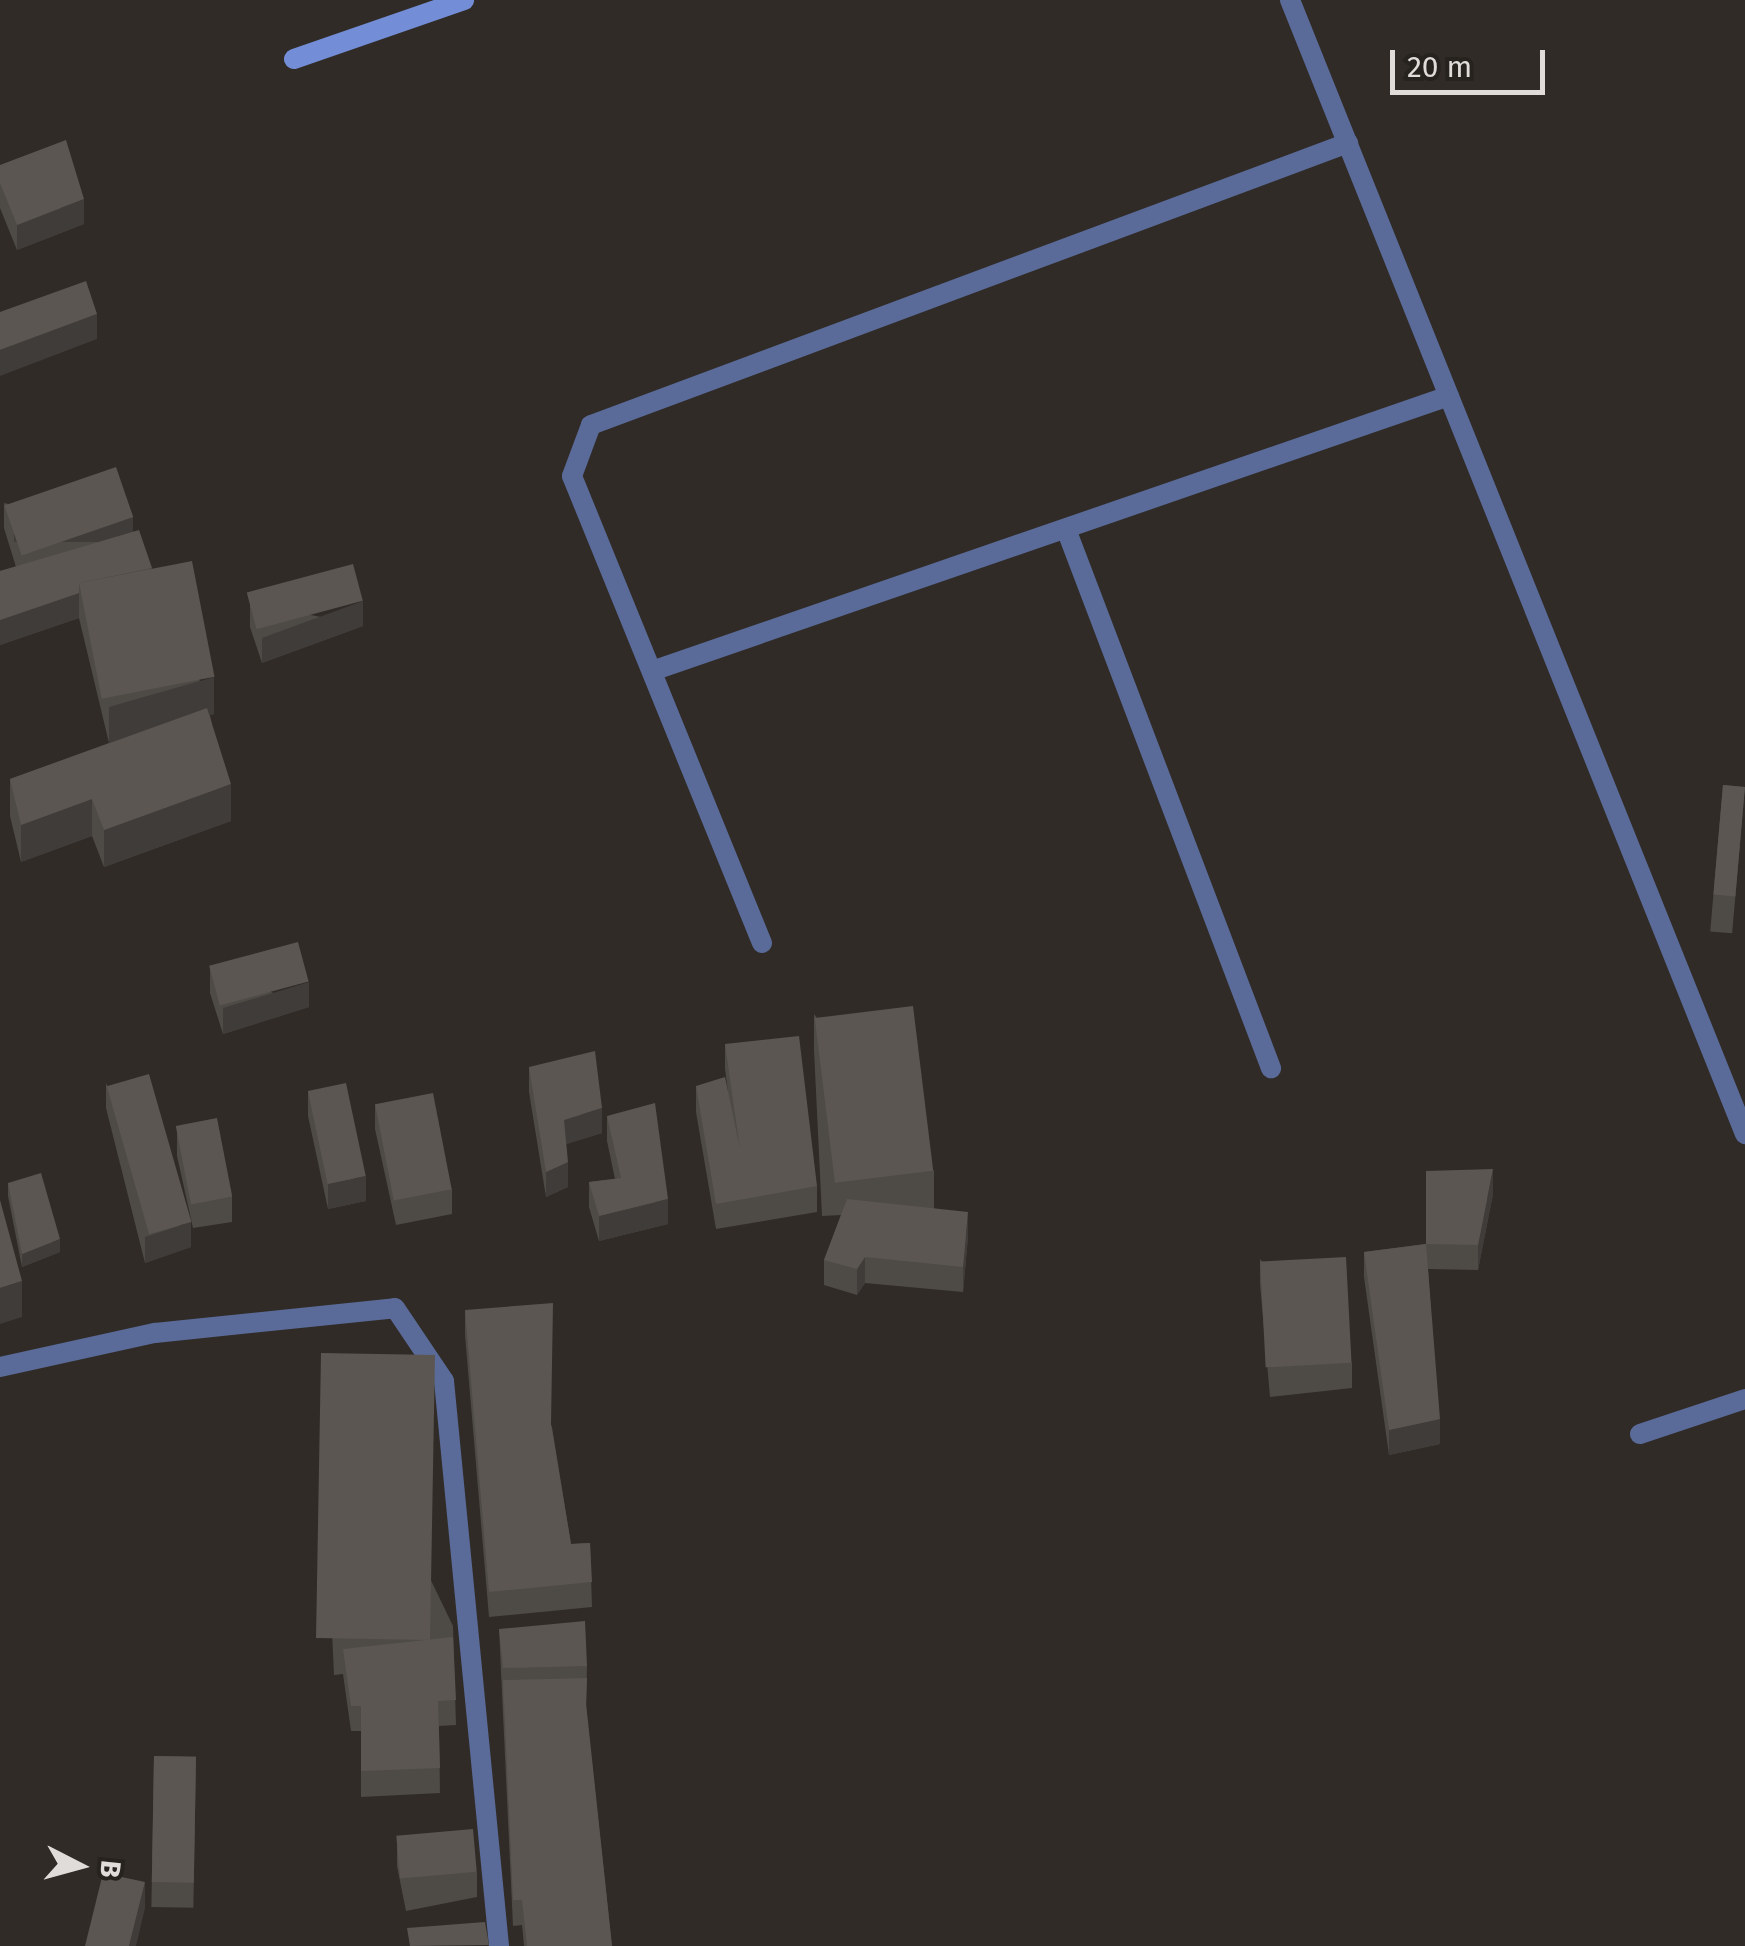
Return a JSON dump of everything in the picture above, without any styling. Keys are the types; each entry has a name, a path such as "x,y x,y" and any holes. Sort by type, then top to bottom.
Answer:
{"street":[{"path":"294,60 464,0"},
{"path":"1290,0 1745,1134"},
{"path":"762,943 572,476 591,425 1348,143"},
{"path":"652,671 1449,396"},
{"path":"1066,528 1271,1068"},
{"path":"0,1367 155,1333 396,1308 444,1382 499,1946"},
{"path":"1640,1434 1745,1399"}],"building":[{"path":"66,140 84,199 17,225 0,183 0,165"},
{"path":"86,281 97,314 0,350 0,312"},
{"path":"116,467 133,517 22,556 4,505"},
{"path":"139,530 152,568 79,583 79,593 0,620 0,571"},
{"path":"192,561 215,677 102,699 79,583"},
{"path":"353,564 363,601 257,629 247,592"},
{"path":"207,708 231,784 104,830 92,799 21,825 10,779"},
{"path":"1723,785 1745,787 1735,896 1713,895"},
{"path":"298,942 309,982 220,1005 209,966"},
{"path":"913,1006 933,1171 835,1183 815,1018"},
{"path":"799,1036 817,1186 716,1204 696,1086 725,1077 740,1149 725,1044"},
{"path":"595,1051 602,1108 564,1120 568,1162 546,1172 529,1067"},
{"path":"149,1074 191,1222 149,1234 107,1086"},
{"path":"346,1083 366,1176 328,1184 308,1091"},
{"path":"433,1093 452,1189 394,1200 375,1104"},
{"path":"655,1103 668,1199 599,1216 589,1182 621,1178 607,1116"},
{"path":"217,1118 232,1197 191,1205 176,1126"},
{"path":"1493,1169 1478,1245 1426,1244 1426,1171"},
{"path":"41,1173 60,1239 22,1254 8,1183"},
{"path":"847,1199 968,1212 963,1267 865,1257 857,1269 824,1260"},
{"path":"0,1200 22,1281 0,1288"},
{"path":"1426,1244 1440,1419 1389,1430 1364,1252"},
{"path":"1346,1257 1352,1363 1266,1367 1260,1262"},
{"path":"553,1303 551,1424 571,1544 590,1543 592,1582 489,1592 465,1310"},
{"path":"321,1353 435,1355 430,1640 316,1638"},
{"path":"585,1621 587,1666 503,1668 499,1629"},
{"path":"453,1637 456,1700 438,1701 440,1768 361,1771 361,1706 351,1706 343,1649"},
{"path":"587,1678 586,1706 504,1703 504,1715 503,1680"},
{"path":"504,1703 586,1703 612,1946 527,1946 522,1900 513,1900"},
{"path":"154,1756 196,1757 194,1883 152,1882"},
{"path":"473,1829 477,1872 400,1879 396,1836"},
{"path":"103,1873 145,1882 129,1946 85,1946"},
{"path":"485,1922 489,1945 410,1946 407,1928"}]}
